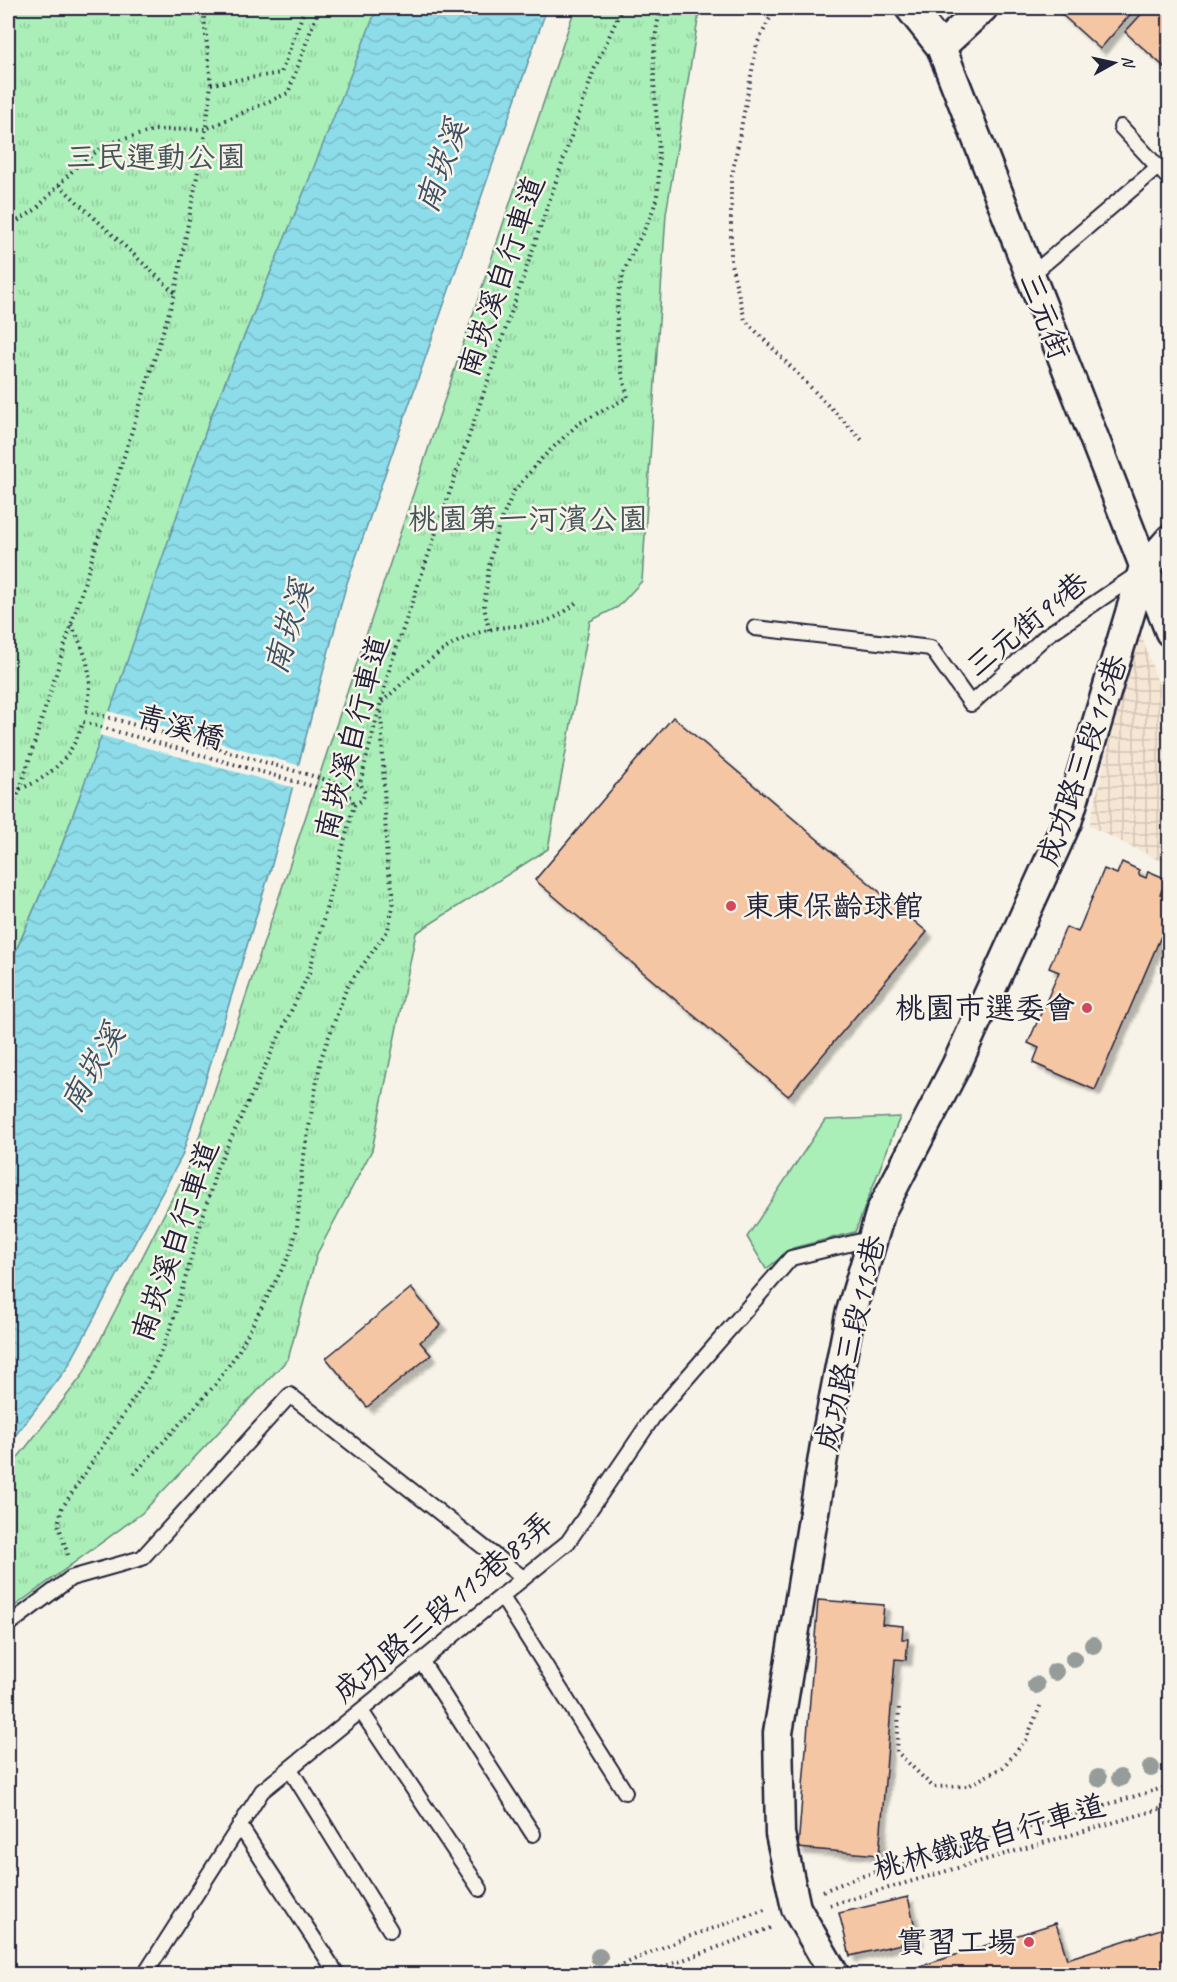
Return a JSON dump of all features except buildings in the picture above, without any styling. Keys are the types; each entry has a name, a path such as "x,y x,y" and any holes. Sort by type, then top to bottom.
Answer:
{"street":[{"name":"三元街","path":"910,8 941,47 1143,570 1170,632"},
{"path":"941,47 983,8"},
{"path":"1143,570 1170,539"},
{"name":"成功路三段115巷","path":"834,1974 796,1908 780,1834 778,1733 826,1439 848,1326 881,1211 960,1058 1067,822 1143,570"}],"lane":[{"path":"1121,127 1170,180"},
{"path":"1030,276 1158,167"},
{"name":"三元街94巷","path":"755,628 931,648 971,704 1046,636 1143,570"},
{"name":"成功路三段115巷83弄","path":"145,1974 262,1791 568,1542 653,1417 791,1258 873,1238"},
{"path":"8,1625 70,1578 142,1558 290,1395 523,1578"},
{"path":"502,1597 625,1792"},
{"path":"422,1662 533,1834"},
{"path":"362,1711 480,1889"},
{"path":"290,1769 390,1930"},
{"path":"240,1826 337,1974"}],"path":[{"path":"8,817 20,789 175,293 206,129 211,84 203,8"},
{"path":"211,84 281,73 305,8"},
{"path":"8,227 35,210 77,166 107,144 155,130 206,129 288,93 319,8"},
{"name":"南崁溪自行車道","path":"69,1558 58,1524 62,1508 150,1374 163,1348 173,1321 217,1168 309,973 354,804 362,800 365,793 360,783 393,658 579,112 594,70 622,8"},
{"path":"489,630 484,607 489,566 498,528 514,491 542,458 578,424 628,397 617,303 624,271 651,217 658,186 652,69 661,8"},
{"path":"775,8 757,44 731,181 731,264 745,320 862,441"},
{"path":"58,185 175,293"},
{"path":"134,1474 215,1385 238,1352 291,1252 297,1227 302,1167 321,1058 347,987 388,930 393,906 393,892 387,864 381,703 425,663 462,640 489,630 549,621 561,616 578,601"},
{"name":"青溪橋","path":"71,624 88,661 90,684 86,711 351,787 360,783"},
{"name":"青溪橋","path":"20,789 39,782 58,767 70,752 83,722 351,797 354,804"},
{"path":"900,1708 897,1752 933,1787 968,1786 1003,1767 1026,1740 1041,1704"},
{"path":"815,1894 856,1878 1170,1786"},
{"name":"桃林鐵路自行車道","path":"819,1908 1170,1806"},
{"path":"601,1974 682,1939 773,1907"},
{"path":"645,1974 777,1925"}],"shaded area":[{"path":"1138,626 1163,697 1169,702 1169,865 1089,826"}],"green space":[{"name":"三民運動公園","path":"8,8 378,8 370,35 211,416 114,704 62,845 8,969"},
{"name":"桃園第一河濱公園","path":"575,8 700,8 666,214 642,581 618,607 590,621 548,849 416,933 372,1150 317,1254 288,1359 142,1513 8,1611 8,1470 82,1376 191,1161"},
{"path":"900,1117 855,1232 793,1248 766,1269 747,1237 825,1120"}],"water":[{"name":"南崁溪","path":"377,8 547,8 346,586 271,868 182,1156 67,1368 8,1445 8,969 62,845 211,416"}],"pier":[{"path":"108,711 301,766 295,788 99,735"}],"place":[{"name":"東東保齡球館","path":"731,906"},
{"name":"桃園市選委會","path":"1087,1008"},
{"name":"實習工場","path":"1029,1942"}]}
